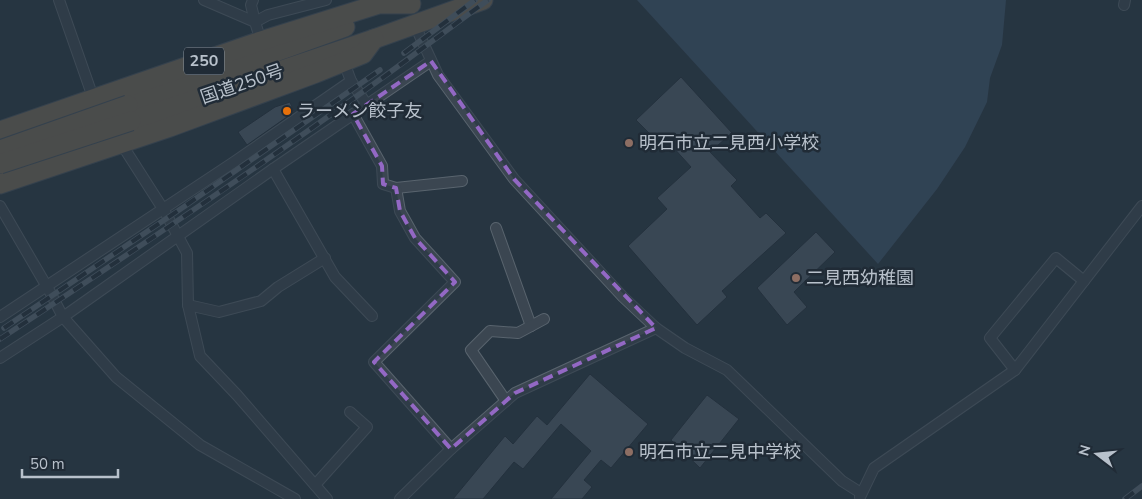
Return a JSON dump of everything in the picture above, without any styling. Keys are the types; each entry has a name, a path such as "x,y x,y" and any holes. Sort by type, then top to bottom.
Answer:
{"highway":[{"name":"国道250号","path":"0,150 374,39 483,0"},
{"name":"250","path":"0,131 261,41 379,4 414,1"},
{"name":"国道250号","path":"0,164 414,1"},
{"name":"250","path":"0,184 218,110 344,62 363,54 374,39"}],"street":[{"path":"59,0 93,99 122,143 187,253 188,305 200,356 237,395 327,499"},
{"path":"204,0 255,22"},
{"path":"253,0 251,5 261,41"},
{"path":"255,22 268,15 326,0"},
{"path":"414,1 419,34 438,75 514,179 623,297 656,328 685,348 727,370 860,496 874,468 1015,370 1142,206"},
{"path":"0,358 63,317 273,169 431,61"},
{"path":"344,62 351,81 366,105"},
{"path":"0,317 234,162 351,81"},
{"path":"353,114 382,166 383,184 396,188 462,180"},
{"path":"273,169 335,277 372,316"},
{"path":"396,188 400,211 414,238 455,282 374,362 451,449"},
{"path":"0,206 63,317 116,377 200,445 295,499"},
{"path":"496,228 531,326"},
{"path":"188,305 219,312 261,301 278,287 324,258"},
{"path":"1015,370 990,338 1056,258 1084,281"},
{"path":"506,401 470,350 490,331 518,333 544,319"},
{"path":"400,499 451,449 515,393 656,328"},
{"path":"315,484 367,428 350,412"}],"highlighted area":[{"path":"431,61 514,179 656,328 515,393 451,449 374,362 455,282 415,238 400,211 396,188 383,184 382,166 353,114"}],"water":[{"path":"637,0 1006,0 1002,45 990,78 987,102 965,147 937,189 878,264"}],"building":[{"path":"681,77 732,133 710,152 737,180 731,186 760,218 766,213 786,233 722,291 727,297 697,325 628,246 667,209 657,198 691,167 662,135 656,140 636,120"},
{"path":"290,102 294,112 247,145 238,132 275,107"},
{"path":"816,232 835,252 794,292 807,307 787,325 757,288"},
{"path":"590,374 648,424 611,468 601,460 584,480 592,487 582,499 551,499 591,451 561,424 523,469 514,462 483,499 453,499 505,436 513,444 537,416 547,425"},
{"path":"707,395 739,419 700,468 671,440"}],"railway":[{"path":"404,53 475,0"},
{"path":"0,339 135,250 269,158 488,0"},
{"path":"4,328 185,206 380,70"},
{"path":"1125,499 1142,486"}],"place":[{"name":"ラーメン餃子友","path":"287,111"},
{"name":"明石市立二見西小学校","path":"629,143"},
{"name":"二見西幼稚園","path":"796,278"},
{"name":"明石市立二見中学校","path":"629,452"}]}
